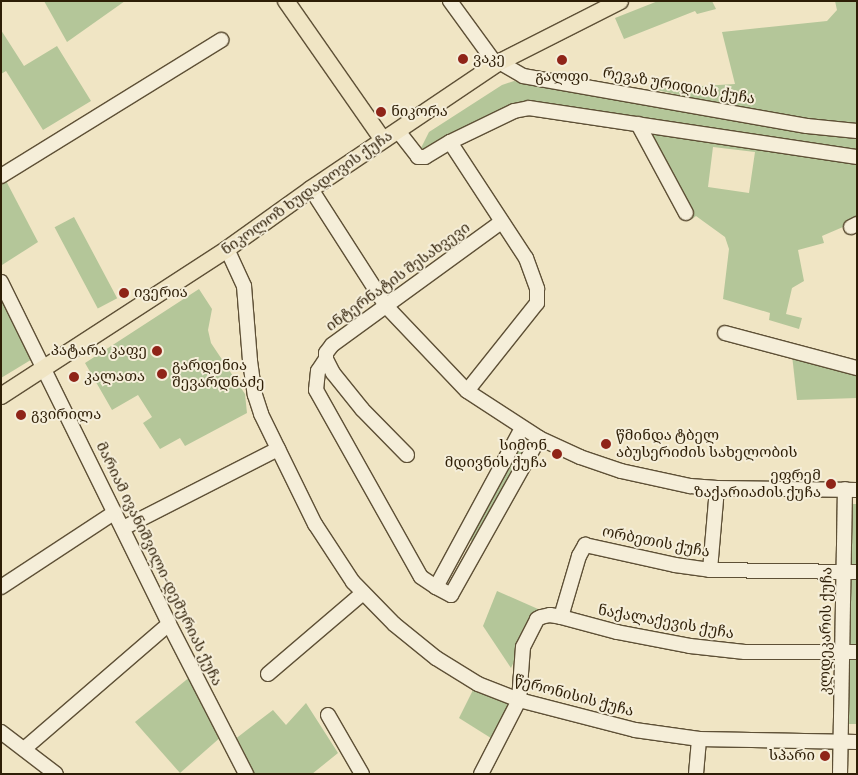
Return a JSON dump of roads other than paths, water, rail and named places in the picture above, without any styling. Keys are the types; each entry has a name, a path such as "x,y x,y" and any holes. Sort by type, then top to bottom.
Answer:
{"main road":[{"path":"286,1 383,140"},
{"name":"ნიკოლოზ ხუდადოვის ქუჩა","path":"1,396 227,249 311,189 498,63 620,1"}],"street":[{"path":"450,1 498,63"},
{"path":"1,176 221,40"},
{"name":"რევაზ ურიდიას ქუჩა","path":"498,63 523,76 807,126 857,131"},
{"path":"398,131 418,157 425,157 450,142 514,111 529,108 857,157"},
{"path":"638,124 686,213"},
{"path":"450,142 526,258 538,298 467,391"},
{"path":"311,189 386,306 467,391 539,438 580,457 655,480 718,488 851,489"},
{"name":"ინტერნატის შესახვევი","path":"436,587 421,577 316,390 318,371 332,345 501,222"},
{"name":"წერონისის ქუჩა","path":"227,249 244,286 249,352 255,395 261,414 315,524 353,582 394,624 436,658 478,684 518,700 635,730 700,739 857,742"},
{"name":"მარიამ ივანიშვილი-დემურიას ქუჩა","path":"1,282 169,624 246,774"},
{"path":"725,333 857,368"},
{"path":"326,359 333,373 362,408 407,455"},
{"path":"522,428 436,587 452,596 539,438"},
{"path":"123,528 278,449"},
{"path":"710,570 718,488"},
{"name":"კლდეკარის ქუჩა","path":"840,774 842,653 850,572 851,489"},
{"path":"1,587 115,512"},
{"name":"ორბეთის ქუჩა","path":"562,617 579,556 585,545 675,565 710,570 850,572"},
{"path":"268,674 364,593"},
{"name":"ნაქალაქევის ქუჩა","path":"518,700 523,647 537,619 550,615 617,632 690,646 745,652 857,652"},
{"path":"24,750 169,624"},
{"path":"481,774 518,700"},
{"path":"328,715 362,774"},
{"path":"1,732 56,774"},
{"path":"696,774 700,739"}],"place":[{"name":"ვაკე","path":"463,59"},
{"name":"გალფი","path":"562,60"},
{"name":"ნიკორა","path":"381,112"},
{"name":"ივერია","path":"124,293"},
{"name":"პატარა კაფე","path":"157,351"},
{"name":"გარდენია შევარდნაძე","path":"162,374"},
{"name":"კალათა","path":"74,377"},
{"name":"გვირილა","path":"21,415"},
{"name":"წმინდა ტბელ აბუსერიძის სახელობის","path":"606,444"},
{"name":"სიმონ მდივნის ქუჩა","path":"557,454"},
{"name":"ეფრემ ზაქარიაძის ქუჩა","path":"831,484"},
{"name":"სპარი","path":"825,756"}]}
